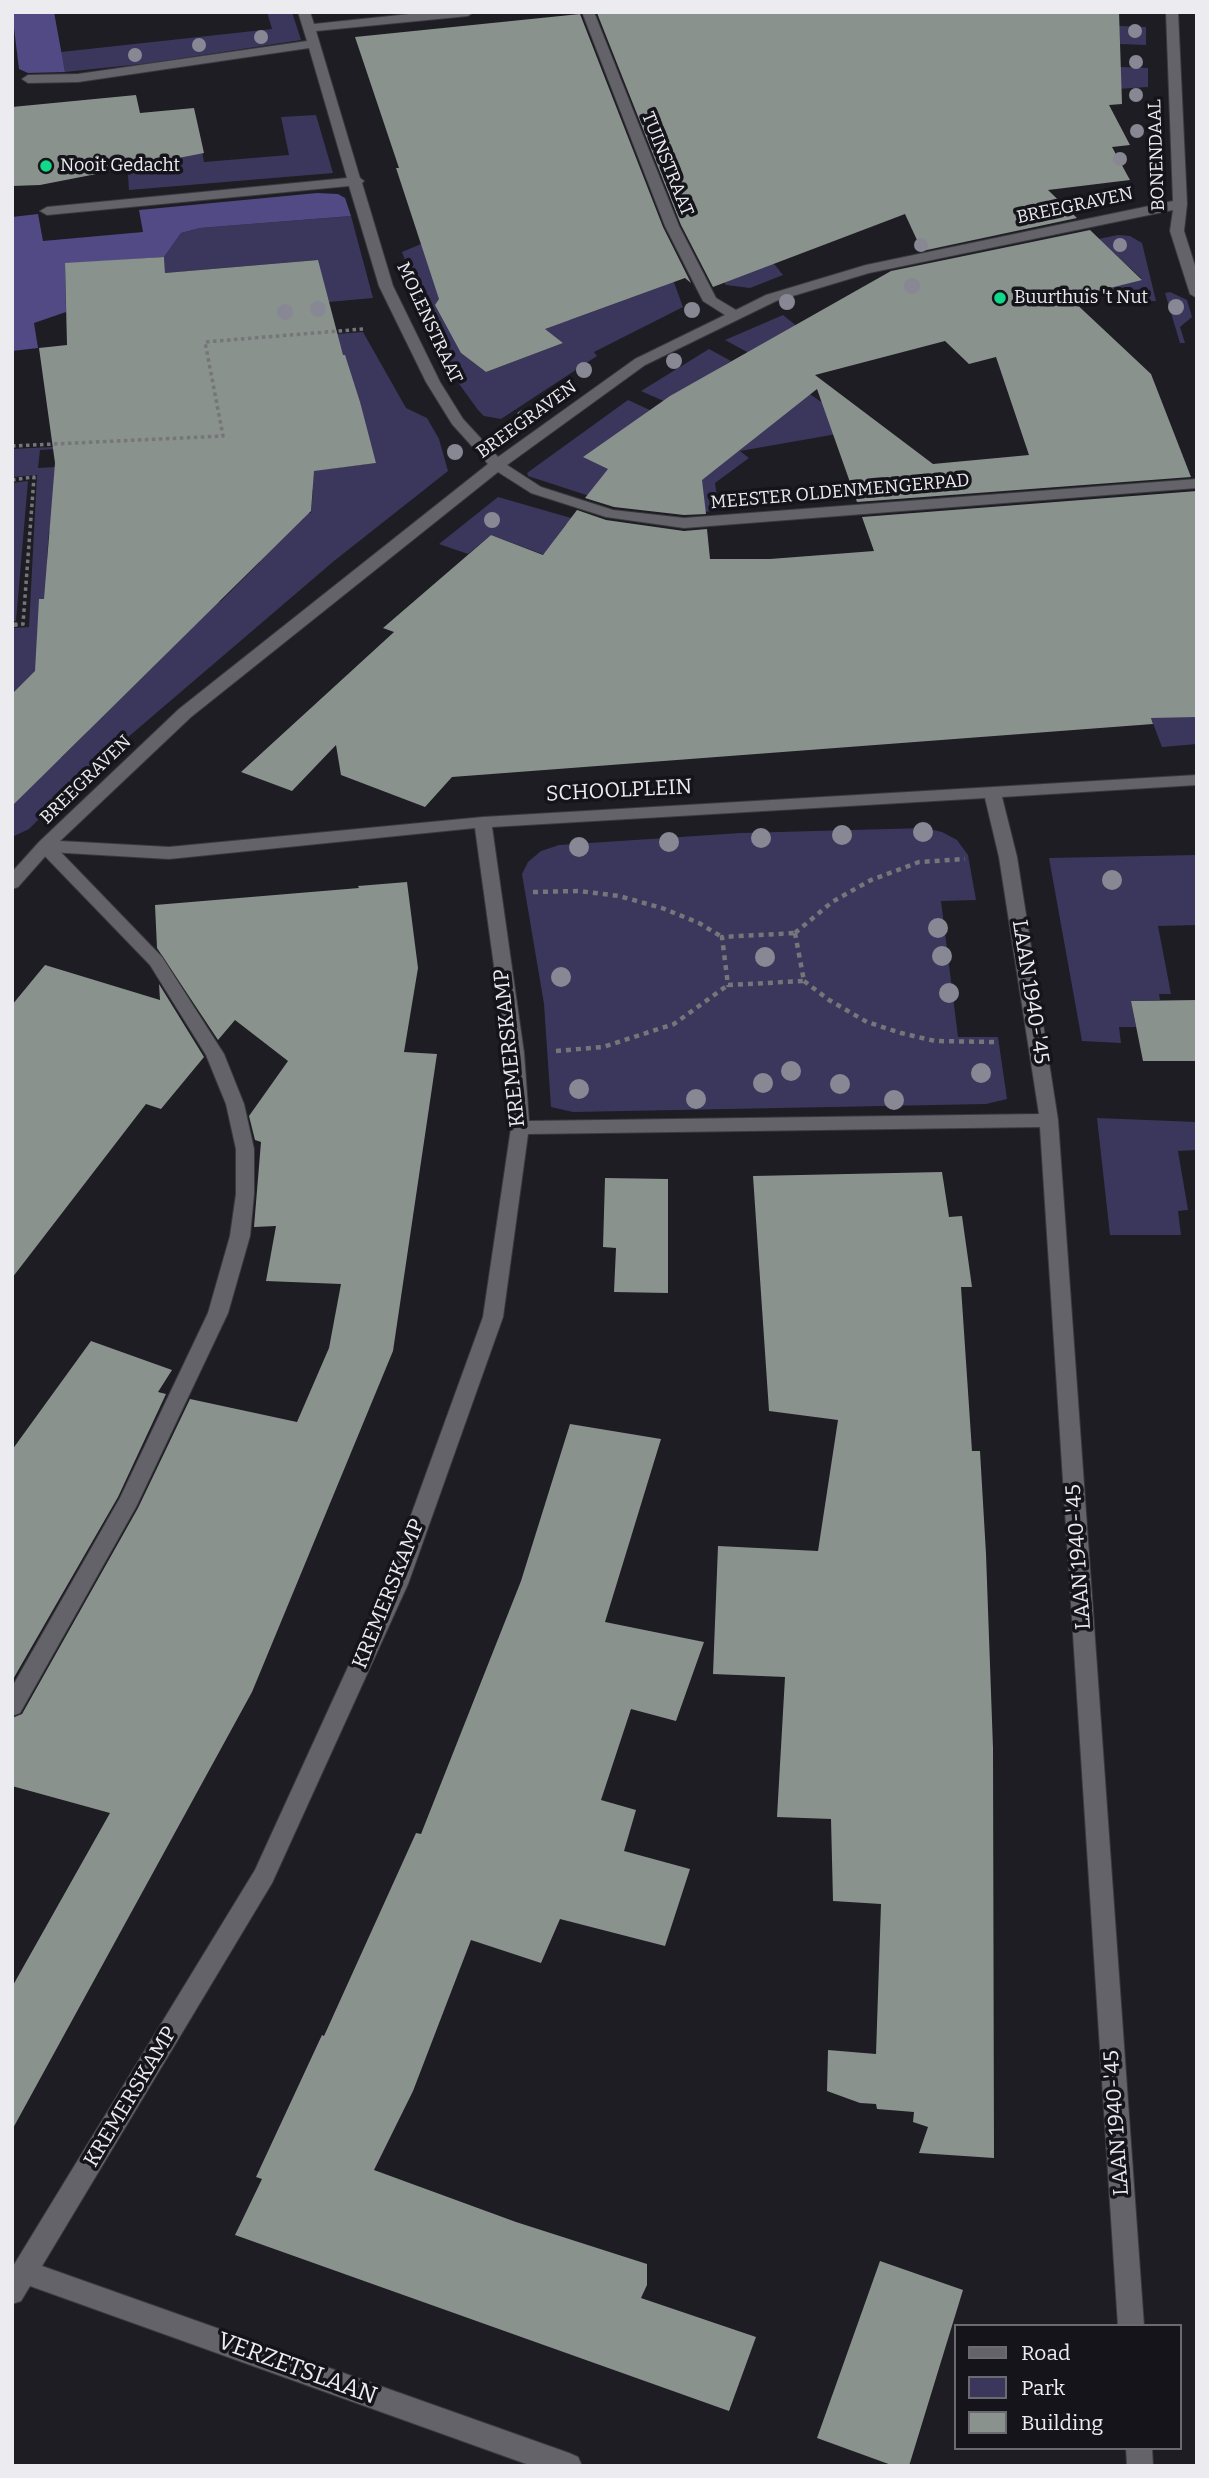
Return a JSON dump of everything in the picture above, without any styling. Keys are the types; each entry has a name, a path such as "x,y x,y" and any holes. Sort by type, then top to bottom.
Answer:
{"street":[{"name":"MOLENSTRAAT","path":"304,12 386,286 433,382 457,421 497,465"},
{"path":"309,28 468,12"},
{"name":"TUINSTRAAT","path":"588,12 678,237 710,301 734,314"},
{"name":"BONENDAAL","path":"1172,12 1180,205 1177,231 1193,263 1197,294"},
{"path":"28,79 78,78 314,44"},
{"path":"47,211 356,181"},
{"name":"BREEGRAVEN","path":"12,883 45,846 186,713 497,465 640,362 771,298 866,269 1180,205"},
{"name":"MEESTER OLDENMENGERPAD","path":"497,465 536,490 611,514 684,523 1197,483"},
{"name":"SCHOOLPLEIN","path":"45,846 169,853 483,822 1197,780"},
{"name":"LAAN 1940-'45","path":"992,792 1008,857 1049,1120 1130,2324"},
{"name":"KREMERSKAMP","path":"19,2282 264,1876 397,1584 493,1317 520,1128 514,1053 483,822"},
{"path":"12,1707 129,1502 218,1313 240,1236 245,1194 244,1149 235,1104 215,1054 156,961 45,846"},
{"path":"520,1128 1049,1120"},
{"name":"VERZETSLAAN","path":"19,2282 569,2466"}],"path":[{"path":"12,446 223,436 205,342 366,329 403,322"},
{"path":"12,480 33,477 23,624 12,625"},
{"path":"492,893 579,891 619,895 699,923 722,937 795,933 832,902 871,880 919,862 1008,857"},
{"path":"795,933 804,981"},
{"path":"722,937 728,985"},
{"path":"514,1053 603,1047 645,1036 674,1024 728,985 804,981 829,1000 867,1022 901,1033 935,1041 1038,1042"}],"green space":[{"path":"267,12 292,12 301,40 151,63 65,72 61,52 272,29"},
{"path":"1119,26 1146,27 1146,45 1120,44"},
{"path":"1121,67 1148,68 1148,87 1026,95"},
{"path":"316,115 333,173 129,190 128,175 122,169 117,148 200,139 204,162 289,155 281,117"},
{"path":"351,216 373,298 328,302 317,260 165,273 164,257 181,233 200,228"},
{"path":"655,231 683,307 594,352 597,356 501,419 484,416 457,381 427,319 402,252 421,244 548,303 570,320 663,286","holes":["539,325 563,343 486,372 461,353"]},
{"path":"1118,235 1130,236 1142,243 1156,301 1144,301 1141,294 1095,295 1092,292 1142,279 1114,253 1100,256 1069,245"},
{"path":"767,255 783,275 750,288 726,285 722,280"},
{"path":"1170,292 1187,300 1192,317 1180,327 1185,343 1180,343 1165,293"},
{"path":"783,315 803,331 760,359 725,340"},
{"path":"363,332 406,408 427,418 439,439 448,471 334,561 79,779 29,829 12,837 12,806 39,779 12,741 61,758 89,730 12,714 12,628 29,627 37,475 12,477 12,449 230,438 223,343","holes":["369,439 376,463 318,470","89,447 89,465 38,468 40,450","313,489 311,513 227,514","134,527 260,562 220,602 47,559 49,531"]},
{"path":"709,349 731,361 713,372 785,377 836,412 848,432 740,451 749,458 715,483 719,511 676,513 620,506 528,476 527,473 628,400 739,451 752,440 641,391"},
{"path":"28,481 16,621 12,621 12,483"},
{"path":"498,497 637,537 634,541 566,524 555,539 561,561 491,535 468,554 439,544"},
{"path":"1141,692 1197,717 1197,744 1162,747"},
{"path":"925,828 942,832 957,840 968,855 976,900 941,901 958,1037 998,1037 1007,1099 986,1104 573,1112 551,1107 544,1004 522,874 528,862 541,851 559,845 741,833"},
{"path":"1197,855 1197,925 1158,926 1171,994 1159,994 1160,1000 1131,1001 1136,1027 1119,1027 1121,1043 1082,1041 1049,858"},
{"path":"1097,1118 1197,1122 1197,1150 1178,1151 1188,1210 1178,1211 1181,1235 1110,1235"}],"shaded area":[{"path":"12,12 54,12 65,72 28,73 19,69"},
{"path":"317,193 338,194 345,198 351,216 200,228 181,233 164,257 65,264 66,312 34,323 38,348 12,351 12,217 38,214 43,241 143,232 139,210"}],"building":[{"path":"1119,12 1122,104 1109,105 1130,145 1112,147 1130,180 1048,190 1077,218 922,251 905,214 713,287 681,225 597,13"},
{"path":"580,14 663,227 691,283 685,278 545,329 563,343 486,372 461,353 435,305 439,299 355,37"},
{"path":"136,95 140,113 194,108 204,153 40,185 12,186 12,107"},
{"path":"1090,230 1142,280 1070,298 1151,374 1191,477 857,502 817,389 702,480 706,514 684,515 614,507 585,498 608,469 583,457 670,396 891,271","holes":["945,341 969,364 996,357 1029,455 933,464 815,375"]},
{"path":"164,257 165,273 318,260 376,463 314,471 311,511 12,806 12,694 35,671 39,599 44,599 55,463 39,348 67,345 65,263"},
{"path":"1197,491 1197,717 1151,718 1153,724 452,777 425,807 341,775 336,745 292,791 241,772 394,632 383,628 491,535 543,555 577,510 606,520 684,531 707,529 710,559 770,559 874,551 862,517"},
{"path":"407,882 418,968 404,1052 437,1054 393,1351 252,1692 12,2130 12,1987 110,1813 12,1786 12,1718 22,1714 138,1508 190,1399 297,1422 329,1348 341,1284 266,1281 276,1226 254,1227 261,1142 255,1140 249,1116 288,1061 235,1020 218,1040 157,948 155,905"},
{"path":"45,965 160,1000 159,984 204,1057 161,1109 146,1104 12,1278 12,1005"},
{"path":"1197,1000 1197,1061 1143,1061 1131,1001"},
{"path":"942,1172 949,1217 962,1216 972,1287 961,1287 972,1451 980,1451 986,1554 993,1748 994,2158 919,2153 928,2127 913,2122 914,2112 877,2109 876,2104 860,2103 827,2091 828,2050 876,2054 881,1904 833,1901 831,1819 777,1817 785,1677 713,1674 718,1546 818,1551 838,1420 769,1411 753,1176"},
{"path":"605,1178 668,1179 668,1293 614,1292 616,1248 603,1247"},
{"path":"91,1341 172,1370 158,1392 166,1394 118,1497 12,1681 12,1450"},
{"path":"570,1424 661,1439 605,1622 704,1642 676,1721 631,1709 601,1800 636,1810 624,1851 690,1869 665,1946 560,1919 541,1963 471,1940 413,2091 374,2170 516,2222 647,2264 647,2285 641,2298 756,2337 729,2411 235,2235 262,2179 256,2177 322,2035 324,2036 416,1833 421,1834 521,1581"},
{"path":"880,2261 963,2290 909,2466 894,2466 817,2438"}],"place":[{"name":"Nooit Gedacht","path":"46,166"},
{"name":"Buurthuis 't Nut","path":"1000,298"}]}
